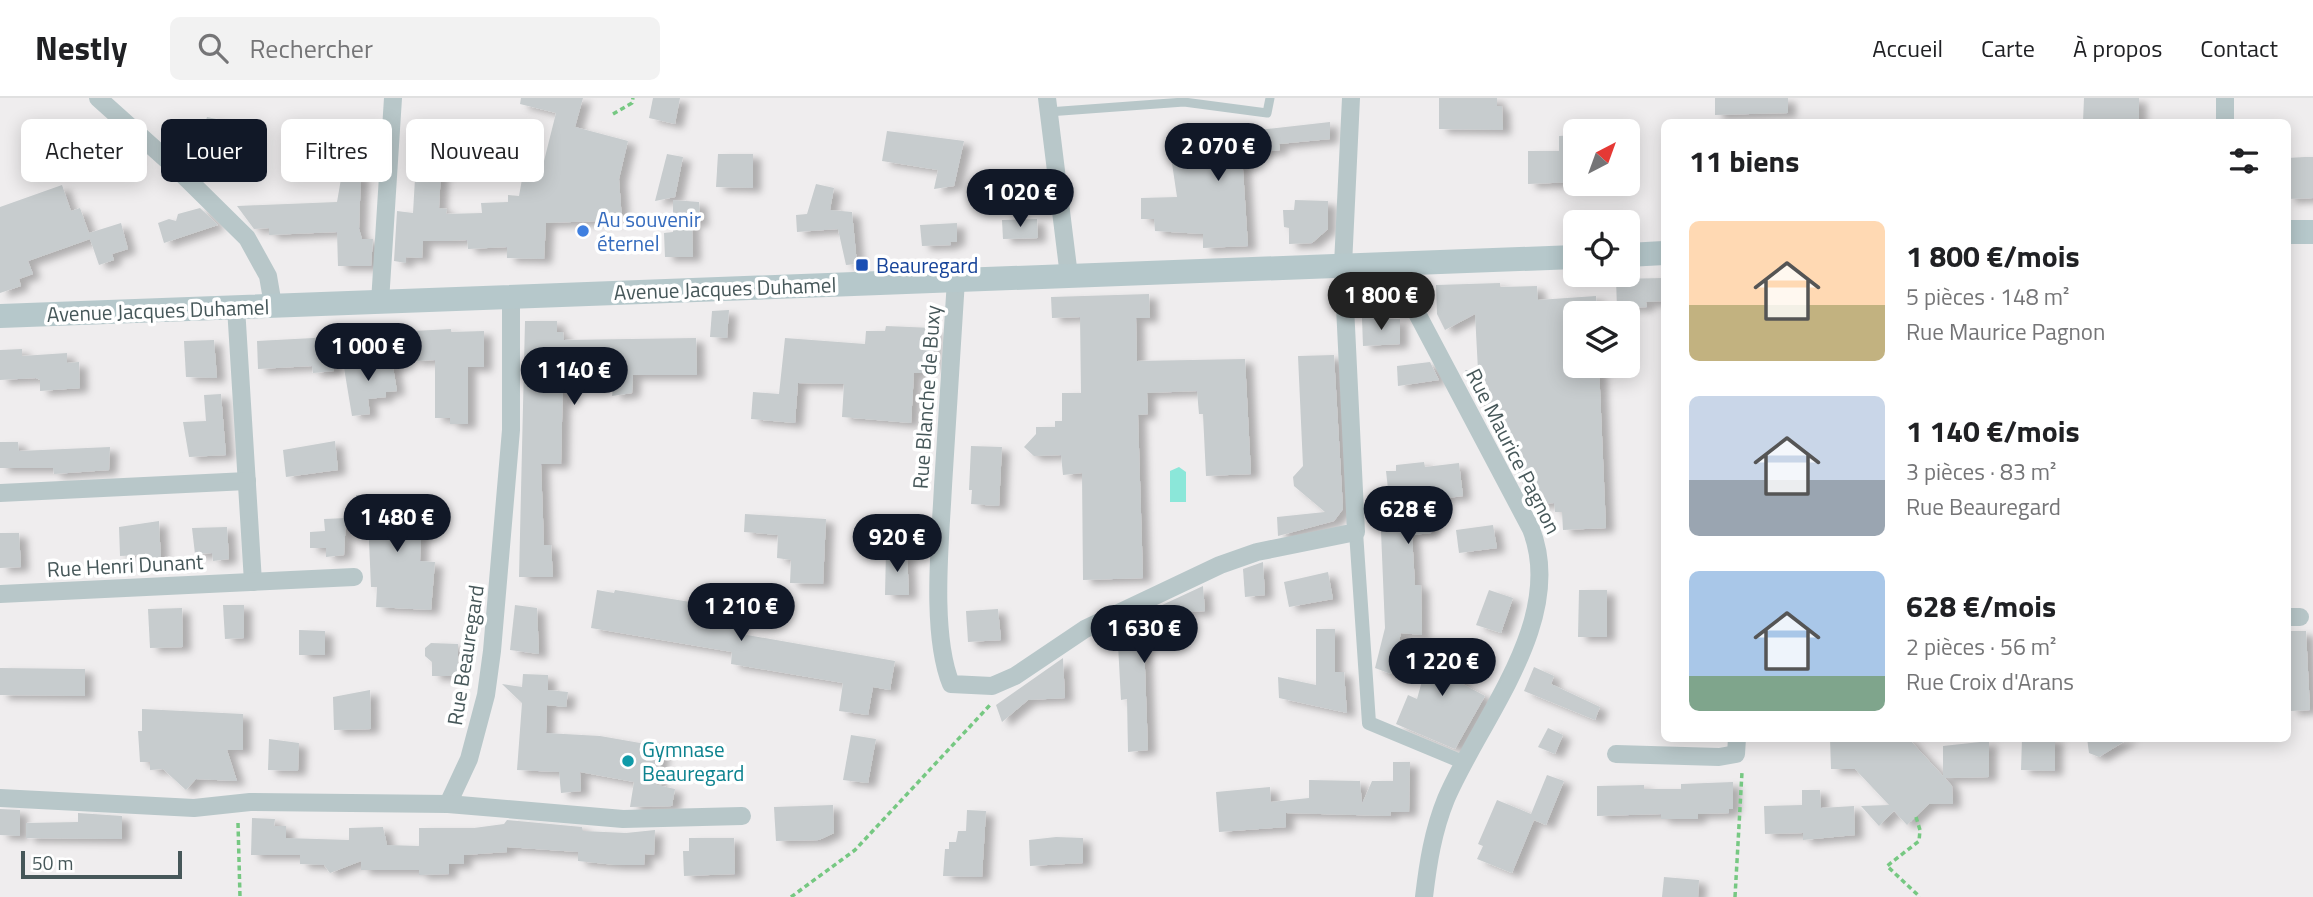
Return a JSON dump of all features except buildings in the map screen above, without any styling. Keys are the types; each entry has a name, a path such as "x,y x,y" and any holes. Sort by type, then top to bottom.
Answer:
{"main road":[{"path":"2291,232 2313,232"},
{"path":"1640,254 1661,253"},
{"name":"Avenue Jacques Duhamel","path":"0,316 1563,258"}],"street":[{"path":"98,98 176,168 247,238 268,276 273,305"},
{"path":"380,302 393,98"},
{"path":"2225,98 2225,119"},
{"path":"1348,99 1343,265 1356,532 1369,723 1465,763"},
{"path":"1047,105 1069,276"},
{"name":"Rue Maurice Pagnon","path":"1398,265 1402,285 1531,528 1540,554 1541,578 1532,620 1505,689 1465,763 1433,834 1424,897"},
{"name":"Rue Blanche de Buxy","path":"956,279 939,561 940,614 946,671 951,684 992,686"},
{"name":"Rue Beauregard","path":"448,804 469,759 486,695 492,651 511,430 511,298"},
{"path":"236,307 253,582"},
{"path":"0,493 247,481"},
{"path":"992,686 1015,676 1085,629 1197,574 1257,552 1356,532"},
{"name":"Rue Henri Dunant","path":"0,594 354,577"},
{"path":"1616,754 1719,757 1737,746"},
{"path":"0,798 194,808 237,804 448,804 623,818 742,816"}],"lane":[{"path":"1047,105 1184,102 1267,113 1270,98"}],"path":[{"path":"613,114 632,103 633,98"},
{"path":"791,897 836,867 873,832 955,739 996,698 992,686"},
{"path":"1735,897 1742,767 1737,746"},
{"path":"237,804 240,897"},
{"path":"1916,817 1920,830 1919,841 1887,866 1920,897"}],"shaded area":[{"path":"1179,467 1186,472 1186,502 1170,502 1170,471"}],"place":[{"name":"Au souvenir éternel","path":"583,231"},
{"name":"Beauregard","path":"862,265"},
{"name":"Gymnase Beauregard","path":"628,761"}]}
